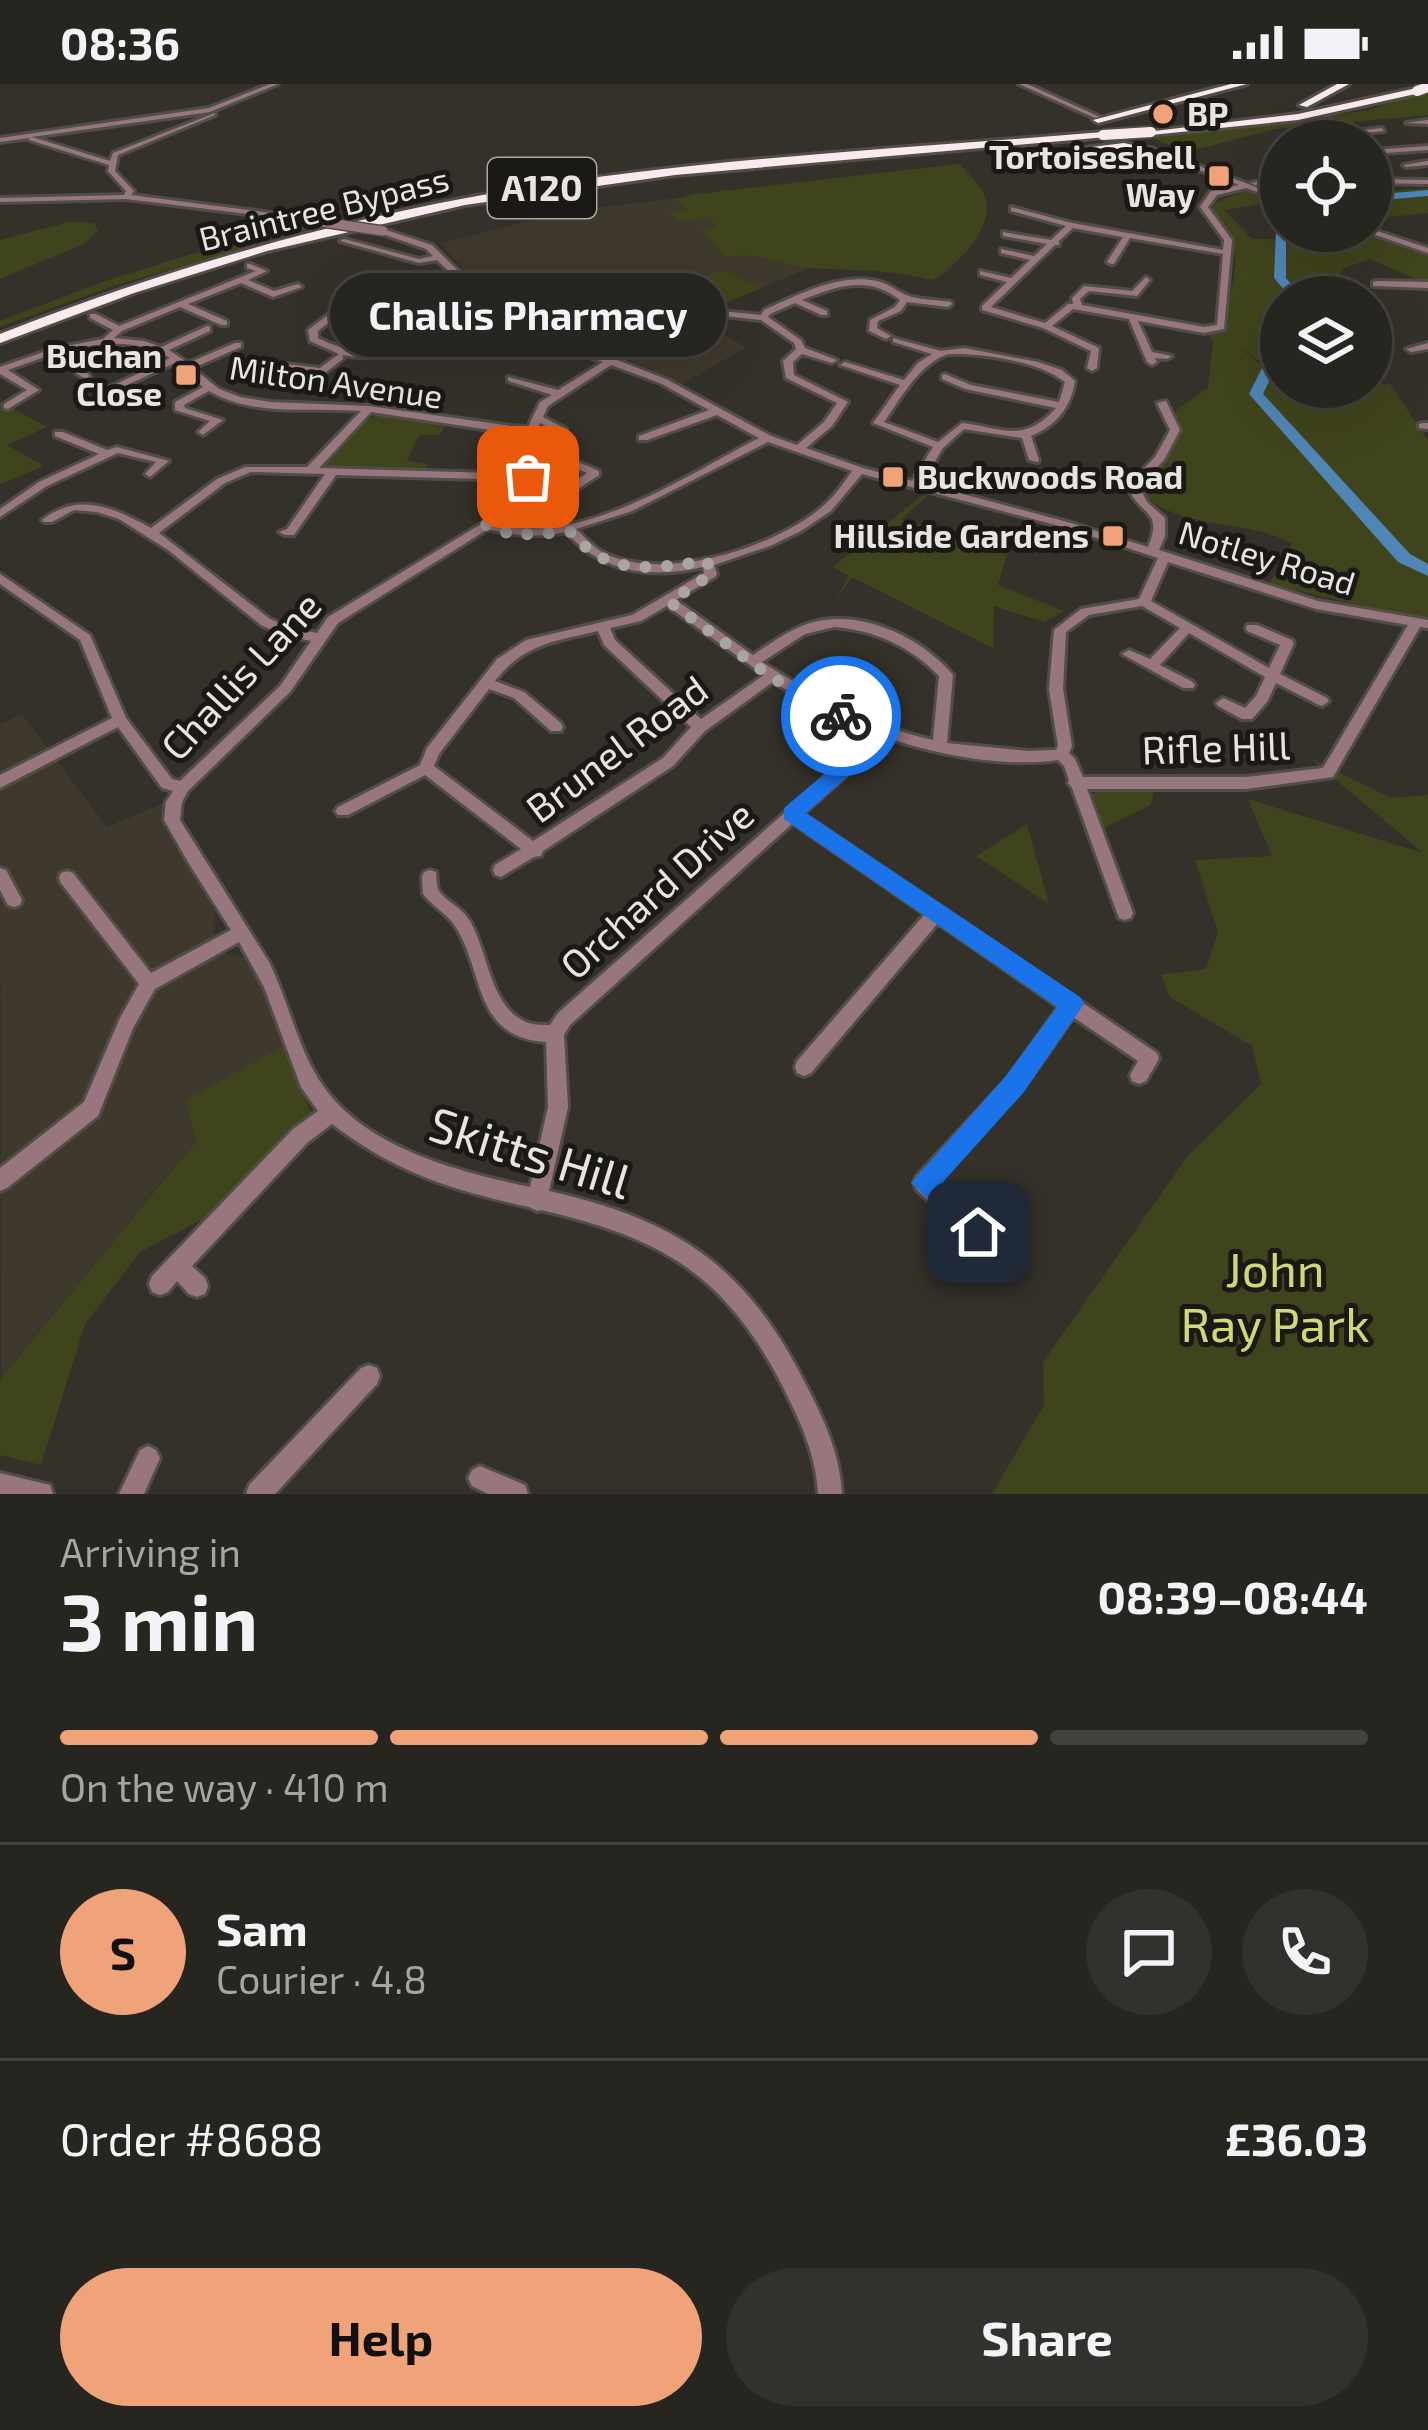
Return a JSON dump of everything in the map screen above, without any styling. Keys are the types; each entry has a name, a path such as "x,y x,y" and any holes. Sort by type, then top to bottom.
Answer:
{"highway":[{"path":"1108,121 1242,84"},
{"path":"1189,124 1299,107 1344,84"},
{"name":"A120","path":"1152,130 1317,109 1416,87"},
{"name":"A120","path":"1108,121 1152,130 1298,117 1416,87"},
{"path":"1152,130 1428,104"},
{"path":"1108,121 1137,148"},
{"name":"Braintree Bypass","path":"0,336 219,256 413,207 611,175 870,152 1108,121"},
{"name":"Braintree Bypass","path":"0,336 206,265 436,206 576,183 821,160 1108,121"},
{"path":"821,160 1137,148"}],"street":[{"path":"126,197 130,191 113,176 110,164 118,152 194,124 275,84"},
{"path":"1022,84 1108,121"},
{"path":"0,140 220,108"},
{"path":"1412,123 1428,125"},
{"path":"22,136 110,164"},
{"path":"1137,148 1162,146 1260,186"},
{"path":"1137,148 1260,186"},
{"path":"1392,149 1428,148"},
{"path":"1408,163 1428,163"},
{"path":"1392,178 1399,183"},
{"path":"1392,183 1428,182"},
{"path":"1046,326 1059,306 1204,330 1221,327 1228,240 1204,207 1214,194 1260,186"},
{"name":"Notley Road","path":"0,200 126,197 302,219 417,241 440,257 492,312 529,334 613,359 767,438 859,470 1158,554 1316,605 1422,623"},
{"path":"1014,209 1128,234 1165,248 1228,253"},
{"path":"1071,225 1056,243 1008,280 985,311 1046,326 1096,350 1099,364"},
{"path":"1006,234 1056,243"},
{"path":"1125,261 1112,261 1128,234"},
{"path":"1392,239 1428,250"},
{"path":"344,241 418,261 440,257"},
{"path":"1004,250 1036,259"},
{"path":"103,344 119,328 263,272 250,266"},
{"path":"983,273 1008,280"},
{"path":"242,280 274,294 298,287"},
{"path":"763,318 796,299 845,283 948,304"},
{"path":"1072,285 1130,294 1148,284"},
{"path":"1078,307 1076,298 1088,286"},
{"path":"1392,286 1428,286"},
{"path":"1403,288 1425,298"},
{"path":"162,292 224,323"},
{"path":"904,298 898,309 874,320 872,329 938,352 960,347 1023,361 1062,372 1070,381 1063,406 1039,434 1027,438 962,426 939,446 916,485"},
{"path":"353,299 313,330 313,339 340,357 384,356 492,312"},
{"path":"796,299 824,313"},
{"path":"724,313 763,318 798,342 801,350"},
{"path":"93,316 119,328"},
{"path":"1133,320 1150,358 1167,356"},
{"path":"0,370 51,352 103,344 161,350 207,329"},
{"path":"185,368 238,345"},
{"path":"1023,361 1036,345"},
{"path":"1411,349 1428,346"},
{"path":"161,350 205,389 179,404 180,410 218,420 203,432"},
{"path":"801,350 832,360"},
{"path":"798,449 828,424 843,402 789,376 785,367 801,350"},
{"path":"51,352 86,376"},
{"path":"938,352 878,423 884,430 939,446"},
{"path":"294,368 322,371 340,357"},
{"path":"150,534 236,472 528,477 537,446 534,424 557,392 613,359"},
{"path":"111,389 174,360"},
{"path":"844,365 906,385"},
{"path":"0,370 34,390 8,406"},
{"path":"945,377 1063,406"},
{"path":"511,379 557,392"},
{"name":"Milton Avenue","path":"205,389 262,404 369,409 450,425 534,424"},
{"path":"1144,602 1164,528 1161,516 1135,495 1133,486 1160,458 1175,430 1167,406"},
{"path":"310,470 369,409"},
{"path":"643,438 681,428 717,411"},
{"path":"534,424 562,429 537,446"},
{"path":"59,434 107,454"},
{"path":"486,525 513,535 572,532 767,438"},
{"path":"1027,438 1034,460"},
{"path":"537,446 595,473 562,495"},
{"path":"0,514 124,449 164,461 150,475"},
{"path":"572,532 580,543 629,569 753,554 826,510 859,470"},
{"path":"74,472 98,478"},
{"path":"285,532 290,533 332,472"},
{"name":"Challis Lane","path":"172,820 183,787 285,689 320,638 364,597 486,525 519,496 528,477"},
{"path":"48,520 80,504 118,518 195,561 259,618 288,633 320,638"},
{"path":"344,811 426,769 432,752 502,662 531,643 566,632 604,628 670,602 711,574 707,561"},
{"path":"0,578 85,638 120,721 167,784 183,787"},
{"path":"670,602 771,677 827,710 876,730 939,748 986,754 1061,754"},
{"path":"1061,754 1065,746 1055,681 1060,630 1085,612 1144,602 1322,701"},
{"name":"Rifle Hill","path":"1076,783 1246,783 1328,773 1422,623"},
{"path":"752,662 813,625 858,624 891,638 933,661 946,675 939,748"},
{"path":"1151,666 1189,626"},
{"path":"604,628 609,641 700,727"},
{"path":"1222,703 1247,715 1287,644 1252,628"},
{"path":"1129,654 1188,685"},
{"name":"Brunel Road","path":"501,870 668,762 700,727 771,677"},
{"path":"485,682 519,695 556,728"},
{"path":"0,782 120,721"},
{"name":"Orchard Drive","path":"537,1202 558,1107 555,1034 584,998 856,758 876,730"},
{"path":"1061,754 1125,913"},
{"path":"426,769 535,851"},
{"path":"791,814 1150,1059 1139,1075"},
{"name":"Skitts Hill","path":"172,820 266,970 313,1089 332,1112 377,1145 430,1173 661,1238 711,1272 766,1331 818,1433 830,1494"},
{"path":"0,874 14,900"},
{"path":"430,877 430,894 463,921 503,1022 524,1036 555,1034"},
{"path":"67,878 149,983"},
{"path":"804,1067 937,912"},
{"path":"0,1181 91,1109 149,983 242,932"},
{"path":"1016,1240 1005,1256 924,1183 1015,1084 1072,1004"},
{"path":"160,1283 300,1136 332,1112"},
{"path":"177,1266 197,1286"},
{"path":"259,1494 369,1376"},
{"path":"131,1494 148,1458"},
{"path":"0,1484 41,1494"}],"shaded area":[{"path":"960,164 987,199 971,247 948,271 933,280 902,272 812,267 691,316 746,347 683,384 591,342 521,324 490,299 440,243 569,211"},
{"path":"22,714 107,827 164,803 165,830 216,913 213,931 226,954 243,956 268,998 283,1046 187,1100 196,1140 1,1377 0,724"}],"green space":[{"path":"1428,89 1428,115 1283,120 1367,111"},
{"path":"1260,123 1260,133 1186,152 1144,135"},
{"path":"960,164 984,194 985,219 963,255 933,280 727,257 701,230 718,227 709,218 680,222 669,212 686,209 676,199 695,194"},
{"path":"1428,188 1428,213 1392,217 1392,191"},
{"path":"1249,190 1260,194 1260,204 1224,210 1252,239 1260,239 1260,252 1277,252 1278,276 1260,276 1260,361 1232,342 1260,364 1260,382 1254,394 1260,408 1267,408 1402,558 1428,573 1428,621 1269,584 1292,543 1174,513 1140,492 1175,445 1176,410 1208,388 1213,342 1206,332 1219,330 1235,270 1234,246 1211,204"},
{"path":"69,222 94,223 98,231 84,244 0,279 0,240"},
{"path":"295,222 321,226 119,284 0,327 0,321 105,281"},
{"path":"1392,243 1428,255 1428,284 1369,259 1342,269 1340,276 1286,276 1287,252 1392,252"},
{"path":"725,271 762,288 702,312 647,299 653,286"},
{"path":"555,275 622,293 567,315 570,318 560,325 572,332 563,334 538,330 507,313"},
{"path":"1392,387 1428,440 1428,569 1406,557 1269,408 1392,408"},
{"path":"0,402 47,427 7,445 44,466 0,484"},
{"path":"377,414 445,427 439,435 419,435 407,461 428,464 424,473 319,468 345,437"},
{"path":"928,495 901,520 1008,550 998,585 1064,611 1044,622 994,606 993,648 852,577 835,601 849,576 833,567"},
{"name":"John Ray Park","path":"1310,758 1391,798 1428,795 1428,1494 992,1494 1044,1405 1043,1362 1187,1157 1261,1084 1252,1046 1170,997 1161,975 1206,969 1218,932 1195,860 1272,856 1248,799 1423,853"},
{"path":"1098,789 1154,790 1151,805 1102,829 1091,797"},
{"path":"1027,824 1049,904 976,856"},
{"path":"283,1046 312,1115 230,1205 140,1252 85,1324 41,1465 0,1455 0,1379 196,1141 186,1100"}],"waterway":[{"path":"1392,196 1428,193"},
{"path":"1280,276 1281,252"},
{"path":"1260,386 1256,394 1260,398"},
{"path":"1269,408 1404,558 1428,571"}],"way so far":[{"path":"528,477 519,496 486,525 513,535 572,532 580,543 629,569 707,561 711,574 670,602 771,677 841,716"}],"place":[{"name":"BP","path":"1163,114"},
{"name":"Tortoiseshell Way","path":"1219,176"},
{"name":"Buchan Close","path":"186,375"},
{"name":"Challis Pharmacy","path":"528,477"},
{"name":"Buckwoods Road","path":"893,477"},
{"name":"Hillside Gardens","path":"1113,536"}],"route":[{"path":"841,716 876,730 856,758 791,814 1072,1004 1015,1084 924,1183 978,1232"}]}
